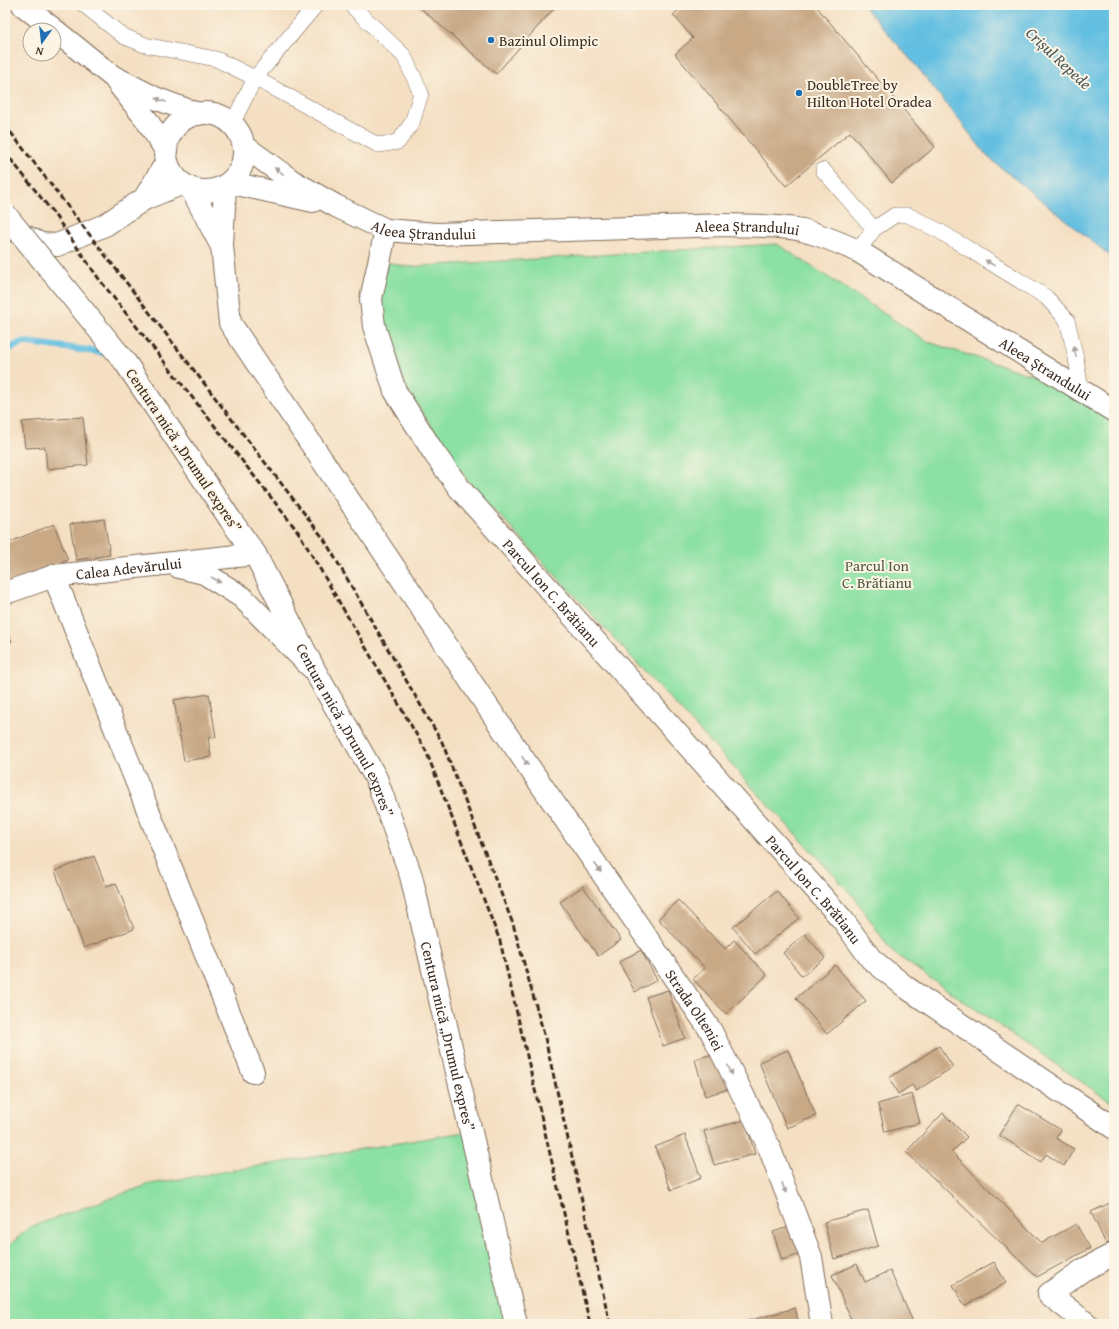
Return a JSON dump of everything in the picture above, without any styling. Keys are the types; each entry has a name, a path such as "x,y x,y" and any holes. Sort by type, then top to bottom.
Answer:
{"street":[{"path":"23,5 112,76 155,98 198,114 216,115 232,124 240,134 244,146 244,158 240,170 229,185 222,246"},
{"path":"112,76 146,118 166,156 172,175 187,187 222,246"},
{"path":"144,198 166,156 169,136 176,125 186,118 198,114"},
{"name":"Aleea Ștrandului","path":"244,146 292,181 336,206 386,230 436,234 727,225 772,226 802,230 828,238 858,251 1114,411"},
{"path":"5,227 41,244 57,245 105,225 144,198 187,187 205,192 229,185"},
{"name":"Aleea Ștrandului","path":"229,185 336,206"},
{"name":"Centura mică „Drumul expres”","path":"5,214 125,362 255,554 316,673 376,778 411,876 516,1324"},
{"name":"Parcul Ion C. Brătianu","path":"386,230 371,299 374,326 395,391 434,453 460,489 842,919 871,959 908,988 1114,1128"},
{"name":"Strada Olteniei","path":"222,246 230,323 502,728 711,1031 769,1147 811,1257 822,1324"},
{"name":"Calea Adevărului","path":"5,593 54,576 255,554"},
{"path":"166,564 204,573 242,597 316,673"},
{"path":"54,576 253,1072"},
{"path":"1087,1324 1050,1294 1083,1270 1114,1254"}],"lane":[{"path":"84,5 123,36 145,45 216,59 255,78 378,145 398,142 412,123 421,93 404,56 351,5"},
{"path":"232,124 255,78 316,5"},
{"path":"823,170 874,229"},
{"path":"858,251 874,229 895,216 908,215 941,232 1046,298 1067,320 1076,358 1081,391"}],"green space":[{"name":"Parcul Ion C. Brătianu","path":"777,244 928,342 1081,391 1114,412 1114,1104 892,952 855,898 467,480 388,361 379,296 388,262 406,267"},
{"path":"471,1131 516,1324 5,1324 5,1249 30,1227 150,1184"}],"water":[{"name":"Crișul Repede","path":"863,5 1114,5 1114,259 988,157 918,68"}],"building":[{"name":"Bazinul Olimpic","path":"417,5 557,5 496,74"},
{"name":"DoubleTree by Hilton Hotel Oradea","path":"685,5 815,5 935,147 892,183 850,132 786,186 675,54 693,38 673,15"},
{"path":"83,417 88,465 47,469 45,447 25,448 22,422"},
{"path":"104,519 110,555 76,560 70,524"},
{"path":"54,524 68,560 5,585 5,544"},
{"path":"5,629 12,641 5,645"},
{"path":"209,694 216,737 208,738 211,757 184,761 174,700"},
{"path":"94,856 106,886 116,883 134,929 84,948 55,871"},
{"path":"583,886 621,940 598,956 560,902"},
{"path":"777,891 799,918 755,954 733,927"},
{"path":"678,900 725,949 734,940 767,975 726,1014 693,979 705,968 658,919"},
{"path":"805,934 825,958 802,976 783,953"},
{"path":"641,950 657,980 635,992 619,962"},
{"path":"835,965 866,1001 827,1034 796,998"},
{"path":"668,990 685,1038 663,1046 646,997"},
{"path":"939,1046 953,1067 916,1091 912,1085 898,1094 889,1078"},
{"path":"788,1050 816,1116 787,1128 759,1062"},
{"path":"721,1052 732,1088 705,1096 695,1059"},
{"path":"912,1094 920,1123 885,1132 878,1104"},
{"path":"1018,1104 1061,1130 1056,1138 1074,1149 1064,1166 1046,1154 1041,1162 999,1135"},
{"path":"943,1113 967,1137 952,1152 1042,1243 1076,1224 1090,1248 1037,1277 906,1152"},
{"path":"745,1120 755,1154 714,1165 704,1131"},
{"path":"685,1135 701,1178 671,1190 655,1147"},
{"path":"1114,1201 1114,1240 1106,1244 1091,1212"},
{"path":"868,1210 878,1246 834,1259 824,1222"},
{"path":"795,1225 804,1253 782,1260 773,1232"},
{"path":"994,1262 1006,1283 965,1306 953,1285"},
{"path":"857,1264 865,1282 890,1271 914,1324 853,1324 832,1275"},
{"path":"795,1308 799,1324 745,1324 744,1322"}],"waterway":[{"path":"5,351 23,342 107,353"}],"railway":[{"path":"5,125 324,539 442,742 513,924 545,1038 610,1324"},
{"path":"5,152 54,214 99,279 299,533 426,751 500,941 590,1324"}],"place":[{"name":"Bazinul Olimpic","path":"491,40"},
{"name":"DoubleTree by Hilton Hotel Oradea","path":"799,93"}]}
